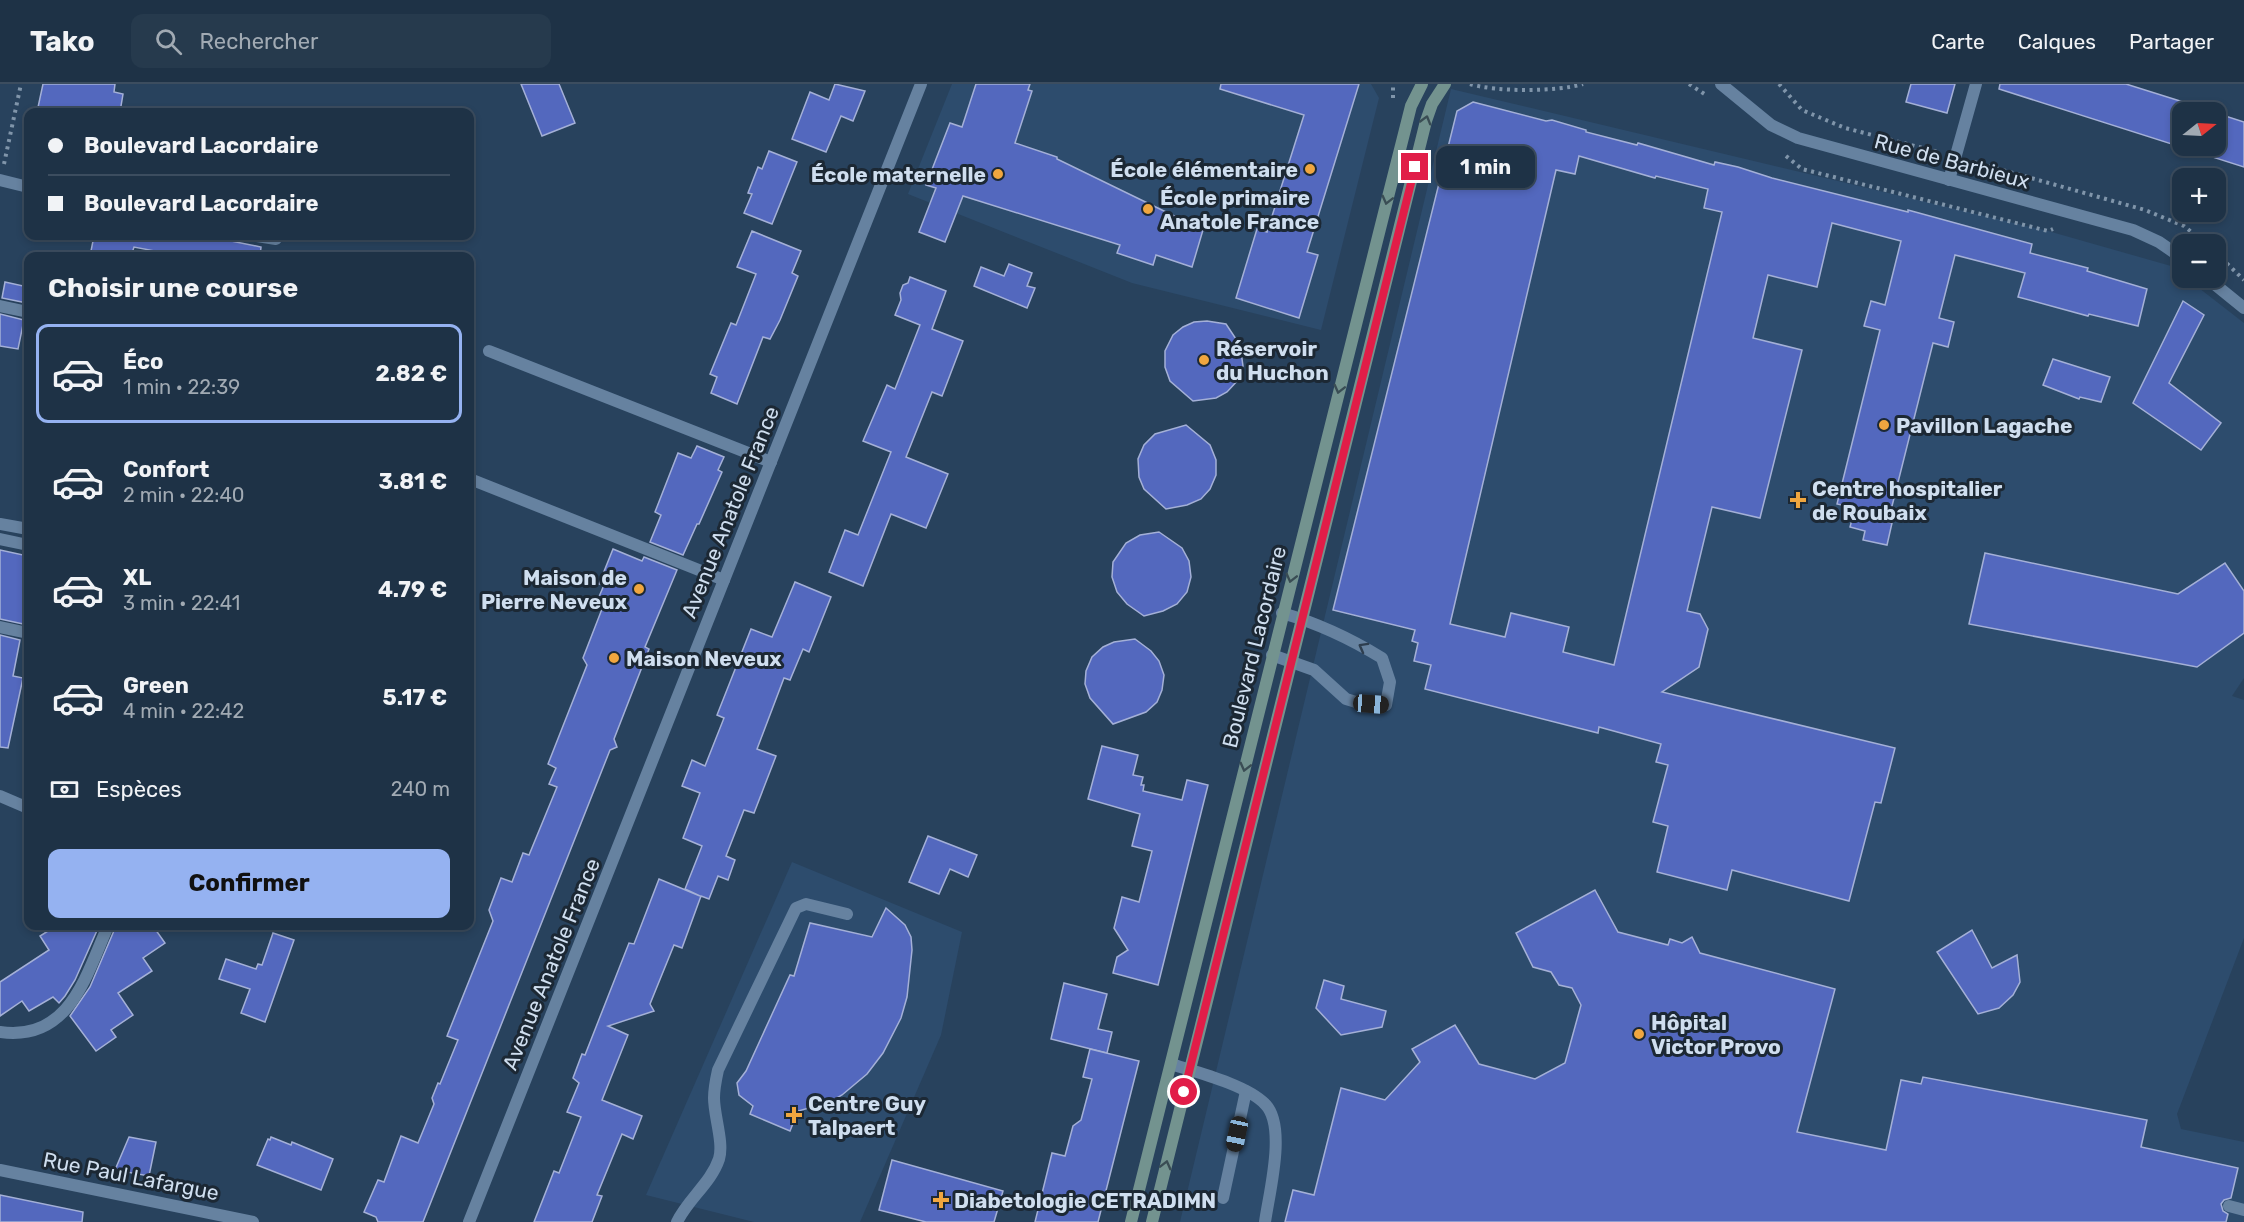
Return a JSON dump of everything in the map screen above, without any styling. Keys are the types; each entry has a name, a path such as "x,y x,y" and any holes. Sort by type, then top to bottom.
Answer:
{"street":[{"name":"Avenue Anatole France","path":"470,1222 921,84"},
{"name":"Boulevard Lacordaire","path":"1131,1222 1409,114 1422,84"},
{"path":"1428,84 1437,95 1445,84"},
{"name":"Rue de Barbieux","path":"1721,84 1761,118 1784,133 1814,144 2133,230 2172,251"},
{"path":"1949,180 1976,84"},
{"name":"Boulevard Lacordaire","path":"1152,1222 1426,121 1437,95"},
{"path":"0,181 24,186"},
{"path":"2219,288 2244,308"},
{"path":"0,306 24,311"},
{"path":"489,351 771,462"},
{"path":"474,481 724,580"},
{"path":"0,524 24,528"},
{"path":"0,539 24,544"},
{"path":"1272,655 1292,660 1314,670 1346,699 1386,705 1390,682 1382,658 1356,643 1302,619 1282,613"},
{"path":"0,627 24,632"},
{"path":"0,796 24,806"},
{"path":"677,1222 682,1210 712,1173 719,1159 721,1149 714,1099 718,1070 796,908 806,904 848,914"},
{"path":"0,1032 32,1030 45,1025 66,1010 75,999 106,930"},
{"path":"1171,1064 1246,1091 1266,1104 1275,1122 1276,1141 1265,1222"},
{"path":"1223,1198 1246,1091"},
{"name":"Rue Paul Lafargue","path":"0,1170 253,1222"},
{"path":"2229,1206 2244,1210"}],"path":[{"path":"0,181 21,84"},
{"path":"1470,84 1542,89 1582,84"},
{"path":"1779,84 1802,110 1845,128 1955,156 2145,210 2184,225 2194,234"},
{"path":"2226,263 2244,280"}],"shaded area":[{"name":"École primaire Anatole France","path":"952,84 1371,84 1379,98 1321,330 1132,283 908,194"},
{"name":"Centre hospitalier de Roubaix","path":"1451,89 2048,231 2171,266 2172,288 2199,288 2244,323 2244,678 2232,696 2244,700 2244,938 2177,1114 2181,1129 2244,1142 2244,1222 1180,1222"},
{"name":"Centre Guy Talpaert","path":"792,862 962,932 941,1035 860,1222 754,1222 646,1195"}],"building":[{"path":"43,84 115,84 114,92 123,94 121,108 38,108"},
{"path":"521,84 559,84 575,123 542,136"},
{"path":"835,84 865,91 853,121 841,116 826,152 792,139 810,92 829,100"},
{"name":"École maternelle","path":"976,84 1030,84 1028,90 1032,91 1015,143 1057,157 1203,230 1192,267 1156,255 1153,265 1117,253 1120,245 963,196 945,242 919,232 936,188 926,185 950,123 962,127"},
{"name":"École élémentaire","path":"1221,84 1359,84 1307,252 1318,255 1299,318 1236,298 1257,229 1267,232 1304,115 1220,89"},
{"path":"1911,84 1955,84 1947,113 1906,102"},
{"path":"2000,84 2126,84 2183,102 2172,102 2172,144 1999,89"},
{"path":"1473,102 1546,121 1552,120 1586,130 1586,132 1637,145 1638,143 1714,165 1715,162 1738,167 1772,178 1908,212 1908,210 2032,244 2030,253 2088,268 2087,271 2147,289 2138,326 2089,314 2088,316 2018,297 2025,273 1955,255 1939,318 1954,322 1948,347 1933,343 1888,522 1892,523 1887,545 1863,540 1865,531 1850,527 1855,508 1837,504 1880,330 1864,326 1871,301 1885,305 1901,241 1832,223 1817,287 1768,275 1753,338 1802,350 1760,518 1712,507 1687,611 1700,614 1708,629 1699,667 1662,692 1895,748 1881,803 1875,802 1849,901 1732,870 1727,890 1657,872 1668,826 1653,822 1668,765 1656,762 1661,744 1599,727 1598,733 1425,689 1431,665 1414,661 1418,643 1412,641 1415,630 1333,610 1457,111","holes":["1579,156 1655,178 1656,176 1708,189 1704,208 1722,212 1614,665 1563,652 1569,627 1511,613 1505,637 1450,624 1556,170 1575,174"]},
{"path":"2226,116 2244,122 2244,167 2209,156 2226,156"},
{"path":"769,151 797,162 772,224 744,213 752,194 748,193 758,167 762,169"},
{"path":"752,231 801,251 792,273 798,276 780,320 770,339 763,337 737,404 711,393 717,377 710,374 731,323 736,325 756,274 737,267"},
{"path":"93,240 226,240 261,247 260,252 160,252 134,247 132,252 91,252"},
{"path":"1009,264 1032,273 1027,286 1035,288 1027,308 974,286 981,267 1004,276"},
{"path":"910,277 946,291 932,329 963,341 942,396 932,392 906,457 948,474 926,528 891,514 863,586 829,572 845,530 858,535 891,452 863,441 887,385 895,389 920,325 895,315 901,300 900,293 903,285 908,283"},
{"path":"5,282 24,286 24,302 2,298"},
{"path":"2183,301 2204,315 2169,383 2221,423 2201,450 2133,403"},
{"path":"0,314 24,320 18,349 0,346"},
{"name":"Réservoir du Huchon","path":"1207,321 1226,324 1240,345 1243,366 1238,380 1227,392 1216,398 1193,401 1170,381 1165,367 1165,351 1173,335 1183,327 1194,322"},
{"path":"2053,359 2110,377 2101,402 2080,397 2079,399 2043,385"},
{"name":"Réservoir du Huchon","path":"1186,425 1210,445 1216,460 1216,475 1210,489 1201,499 1187,505 1166,509 1144,489 1139,477 1138,459 1144,445 1155,434"},
{"path":"697,446 724,457 718,470 722,472 683,555 650,542 661,515 655,512 678,453 691,458"},
{"path":"1159,532 1182,548 1189,561 1191,577 1187,592 1177,604 1144,616 1127,604 1117,592 1112,577 1113,562 1126,543 1140,535"},
{"path":"613,549 642,561 644,557 677,570 645,647 649,649 614,739 617,747 610,750 423,1222 378,1222 376,1217 364,1212 378,1180 384,1182 401,1136 418,1143 434,1104 432,1098 458,1040 447,1036 493,921 489,910 501,878 512,882 523,853 529,855 557,787 549,784 556,768 548,764 587,665 583,658 602,609 595,606 604,585 599,584"},
{"path":"0,550 24,555 24,624 0,619"},
{"path":"1985,553 2178,594 2225,563 2244,591 2244,633 2197,667 1969,624"},
{"path":"795,582 831,597 809,652 803,649 790,680 784,678 757,749 776,756 754,813 744,810 726,856 735,860 728,880 718,876 709,899 701,896 682,948 674,945 650,1004 654,1011 608,1026 628,1035 602,1100 642,1116 633,1139 622,1134 597,1195 602,1196 592,1222 534,1222 554,1171 559,1173 581,1117 567,1112 579,1083 573,1078 582,1054 585,1055 629,943 634,944 659,879 700,896 685,889 702,846 683,838 700,793 682,786 692,760 705,766 724,718 717,715 751,629 772,637"},
{"path":"0,635 20,640 13,676 23,678 8,748 0,747"},
{"path":"1135,639 1151,651 1159,661 1164,675 1162,690 1157,702 1146,712 1113,724 1090,698 1085,684 1086,671 1092,657 1103,647 1114,642"},
{"path":"1102,746 1138,755 1133,775 1143,777 1141,785 1144,785 1143,791 1182,800 1187,780 1208,785 1158,985 1113,973 1117,957 1128,950 1114,928 1122,897 1139,902 1152,851 1132,846 1140,814 1088,799"},
{"path":"928,836 977,855 968,877 950,869 939,894 909,882"},
{"name":"Hôpital Victor Provo","path":"1595,890 1618,932 1668,945 1670,939 1682,943 1692,937 1700,953 1835,989 1797,1132 1886,1150 1901,1080 1921,1084 1923,1077 2147,1120 2141,1147 2238,1168 2231,1198 2224,1200 2221,1204 2223,1211 2228,1214 2226,1222 1285,1222 1293,1190 1314,1195 1341,1088 1385,1100 1420,1062 1412,1049 1455,1025 1479,1064 1535,1079 1565,1063 1581,1005 1572,988 1559,985 1551,972 1533,967 1516,933"},
{"path":"886,908 905,925 911,937 912,950 907,997 901,1018 883,1053 867,1074 842,1095 830,1102 798,1111 790,1131 750,1114 753,1106 739,1095 737,1083 746,1071 790,975 794,976 810,923 872,937"},
{"path":"50,930 97,930 75,980 59,1003 53,997 29,1011 22,1001 0,1016 0,982 49,950 40,936"},
{"path":"114,930 156,930 165,943 143,958 152,971 118,993 133,1015 111,1030 116,1037 96,1051 70,1016 90,987"},
{"path":"1972,930 1992,968 2017,955 2020,982 2013,995 1999,1008 1978,1014 1937,952"},
{"path":"273,933 294,940 265,1022 241,1013 250,989 219,979 226,959 256,969 258,964 262,965"},
{"path":"1324,980 1344,986 1341,999 1386,1011 1382,1027 1341,1035 1316,1008"},
{"path":"1064,983 1107,994 1098,1029 1112,1032 1107,1053 1051,1039"},
{"path":"1090,1049 1139,1061 1098,1222 1035,1222 1052,1153 1065,1156 1073,1126 1081,1120 1092,1079 1083,1077"},
{"path":"129,1137 156,1142 149,1176 115,1170"},
{"path":"271,1137 291,1145 292,1142 333,1159 321,1190 257,1165"},
{"name":"Diabetologie CETRADIMN","path":"892,1160 1003,1191 994,1222 926,1222 879,1210"},
{"path":"0,1195 83,1212 82,1222 0,1222"}],"place":[{"name":"École élémentaire","path":"1310,169"},
{"name":"École maternelle","path":"998,174"},
{"name":"École primaire Anatole France","path":"1148,209"},
{"name":"Réservoir du Huchon","path":"1204,360"},
{"name":"Pavillon Lagache","path":"1884,425"},
{"name":"Centre hospitalier de Roubaix","path":"1798,500"},
{"name":"Maison de Pierre Neveux","path":"639,589"},
{"name":"Maison Neveux","path":"614,658"},
{"name":"Hôpital Victor Provo","path":"1639,1034"},
{"name":"Centre Guy Talpaert","path":"794,1115"},
{"name":"Diabetologie CETRADIMN","path":"941,1200"}],"route":[{"path":"1184,1092 1415,167"}]}
